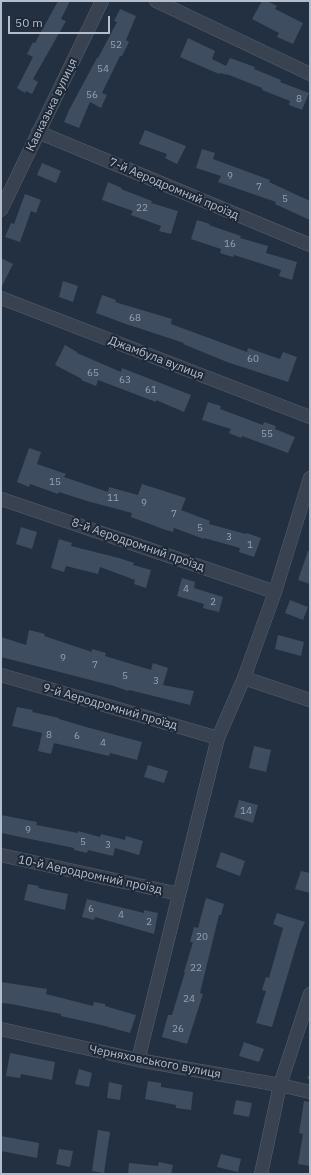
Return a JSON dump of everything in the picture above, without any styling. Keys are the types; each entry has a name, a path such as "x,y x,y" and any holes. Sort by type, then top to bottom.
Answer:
{"street":[{"name":"Кавказька вулиця","path":"1,210 102,1"},
{"path":"156,1 310,74"},
{"name":"7-й Аеродромний проїзд","path":"38,132 310,245"},
{"name":"Джамбула вулиця","path":"1,298 310,417"},
{"path":"138,1060 218,738 244,678 275,592 310,478"},
{"name":"8-й Аеродромний проїзд","path":"1,499 275,592"},
{"name":"9-й Аеродромний проїзд","path":"1,675 218,738"},
{"path":"244,678 310,700"},
{"name":"10-й Аеродромний проїзд","path":"1,855 179,894"},
{"path":"261,1174 280,1085 310,994"},
{"name":"Черняховського вулиця","path":"1,1029 138,1060 280,1085 310,1092"}],"building":[{"path":"58,1 70,1 61,19 66,21 33,79 38,82 32,94 26,91 25,93 17,88 33,57 27,54 33,42 35,43"},
{"path":"262,1 267,1 277,6 275,9 303,23 293,44 277,37 279,33 252,19"},
{"path":"120,9 136,16 126,40 129,42 122,56 120,56 102,93 107,95 101,108 90,102 79,128 64,122 69,110 117,22 114,21"},
{"path":"188,38 215,51 212,59 226,66 230,58 255,67 254,69 281,80 280,82 309,93 302,110 289,105 290,101 262,90 262,88 229,75 219,74 180,57"},
{"path":"145,130 186,146 177,164 165,158 167,154 139,144"},
{"path":"202,149 215,153 213,159 270,180 269,182 310,201 310,220 275,204 276,202 218,182 221,176 196,168"},
{"path":"42,163 61,171 56,183 37,175"},
{"path":"108,182 122,188 121,189 152,201 151,203 178,211 171,234 159,231 161,226 131,215 133,211 102,200"},
{"path":"25,194 41,200 36,213 31,211 20,242 5,237 11,223 14,224"},
{"path":"197,220 241,236 240,238 268,246 266,253 297,262 292,280 279,276 281,270 234,255 233,257 220,253 221,249 191,239"},
{"path":"1,258 13,264 1,288"},
{"path":"63,281 78,286 73,302 59,297"},
{"path":"102,295 116,300 115,302 172,319 171,324 247,352 248,348 280,359 283,352 297,357 288,382 227,362 183,344 184,343 96,313"},
{"path":"65,345 77,353 121,372 122,368 191,395 184,412 156,400 156,402 98,380 96,386 81,380 82,379 55,365"},
{"path":"208,402 221,406 220,409 263,425 264,422 276,426 275,429 295,437 288,453 242,436 241,438 229,433 231,429 202,420"},
{"path":"29,448 41,452 37,464 66,474 64,477 108,492 109,487 138,495 142,484 186,498 181,510 210,521 209,524 261,538 254,557 239,552 240,548 204,539 174,528 173,532 163,529 131,517 132,513 59,492 58,494 30,484 29,487 17,482"},
{"path":"21,527 37,532 32,549 16,544"},
{"path":"59,539 72,543 71,546 119,558 134,563 133,565 151,570 146,588 134,584 135,580 100,567 98,574 66,566 64,572 51,568"},
{"path":"308,551 310,551 310,584 298,580"},
{"path":"182,578 195,582 194,588 223,597 219,612 203,608 204,604 177,596"},
{"path":"290,600 308,607 303,620 285,613"},
{"path":"29,630 45,634 44,636 92,652 92,649 106,653 105,656 151,670 153,663 168,668 163,685 194,691 190,705 128,691 114,686 1,657 1,637 26,645"},
{"path":"278,635 304,642 301,656 275,649"},
{"path":"17,707 33,710 32,712 59,718 142,742 137,760 110,753 109,756 54,743 51,754 38,751 42,733 12,726"},
{"path":"254,746 271,750 266,772 249,768"},
{"path":"148,765 168,771 164,783 144,777"},
{"path":"239,800 258,805 253,823 234,817"},
{"path":"1,815 37,822 36,825 78,833 78,831 100,837 101,834 125,840 126,836 143,841 139,855 115,848 113,856 88,850 87,853 74,850 74,848 1,833"},
{"path":"221,852 245,861 240,876 216,867"},
{"path":"301,871 310,873 310,893 295,889"},
{"path":"28,884 39,886 38,888 68,894 65,910 24,900"},
{"path":"206,898 224,904 221,915 219,915 200,993 203,994 187,1044 162,1037 168,1015 172,1015 193,942 190,942 194,927 198,928"},
{"path":"87,899 144,913 144,910 158,913 154,934 95,917 94,920 82,917"},
{"path":"277,913 305,922 300,933 272,1027 256,1023 266,991 262,990 266,977 269,978 283,928 273,924"},
{"path":"1,982 47,989 46,994 93,1006 94,1002 105,1004 105,1006 136,1015 130,1033 61,1016 61,1014 1,1003"},
{"path":"244,1042 264,1049 259,1062 239,1056"},
{"path":"10,1053 55,1062 52,1080 21,1074 20,1078 6,1076"},
{"path":"79,1069 92,1073 89,1087 75,1084"},
{"path":"148,1081 161,1083 161,1087 193,1092 191,1110 176,1108 176,1105 145,1099"},
{"path":"109,1082 122,1085 120,1100 107,1098"},
{"path":"236,1100 252,1103 249,1117 233,1114"},
{"path":"304,1101 310,1102 310,1166 298,1164 303,1134 299,1133"},
{"path":"98,1130 110,1132 104,1173 92,1171"},
{"path":"1,1136 39,1143 37,1158 1,1151"},
{"path":"59,1149 73,1151 70,1167 56,1164"},
{"path":"221,1154 241,1159 238,1172 217,1167"},
{"path":"159,1162 173,1165 171,1174 128,1174 129,1163 158,1166"}]}
